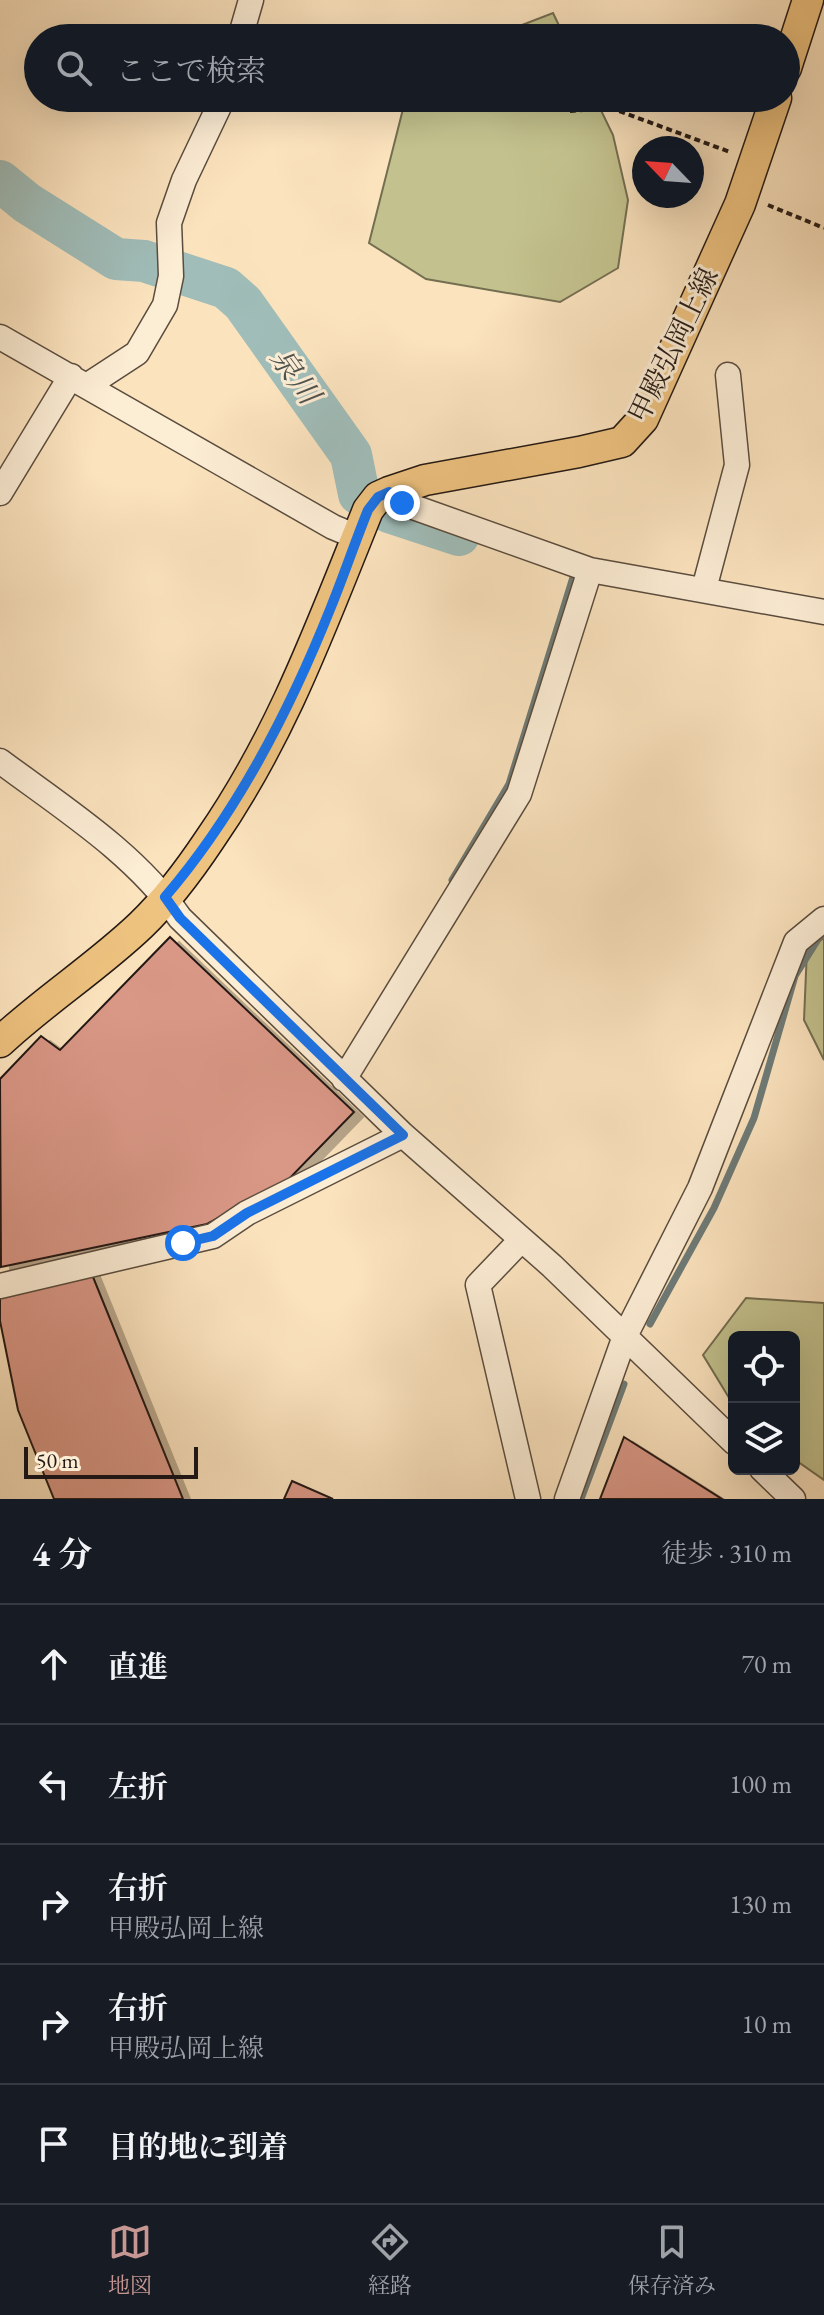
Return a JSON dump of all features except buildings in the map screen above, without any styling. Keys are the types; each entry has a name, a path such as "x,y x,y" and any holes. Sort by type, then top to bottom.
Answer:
{"main road":[{"path":"800,25 808,0"},
{"name":"甲殿弘岡上線","path":"373,509 425,480 622,442 643,419 743,196 771,112"},
{"path":"0,1042 142,924 190,868 264,752 304,670 373,509"}],"street":[{"path":"244,24 251,0"},
{"path":"0,493 79,380 137,353 165,305 171,268 169,223 184,180 216,112"},
{"path":"0,337 333,527 373,509 402,503 590,570 824,612"},
{"path":"704,589 737,465 728,375"},
{"path":"344,1079 519,794 590,570"},
{"path":"0,761 116,848 165,897 180,918 344,1079 552,1266 728,1436"},
{"path":"567,1499 625,1336 700,1188 796,942 824,919"},
{"path":"0,1286 213,1236 247,1213 403,1135"},
{"path":"521,1240 478,1285 528,1499"},
{"path":"768,1475 793,1499"}],"path":[{"path":"622,112 755,161"},
{"path":"743,196 824,228"}],"shaded area":[{"path":"553,13 558,24 524,24"},
{"path":"402,112 602,112 613,135 628,200 618,268 560,302 426,279 369,243"},
{"path":"824,938 824,1060 804,1020 807,949"},
{"path":"746,1298 824,1303 824,1480 800,1463 800,1331 728,1331 728,1396 703,1355"}],"waterway":[{"name":"泉川","path":"0,181 27,203 116,259 144,261 226,288 243,303 351,455 359,494 389,512 459,535"},
{"path":"452,880 509,784 574,574"},
{"path":"650,1324 714,1208 754,1118 795,976 822,933"},
{"path":"581,1499 624,1384"}],"route":[{"path":"183,1243 213,1236 247,1213 403,1135 180,918 165,897 222,822 264,752 299,683 368,510 378,497 389,492 402,503"}]}
